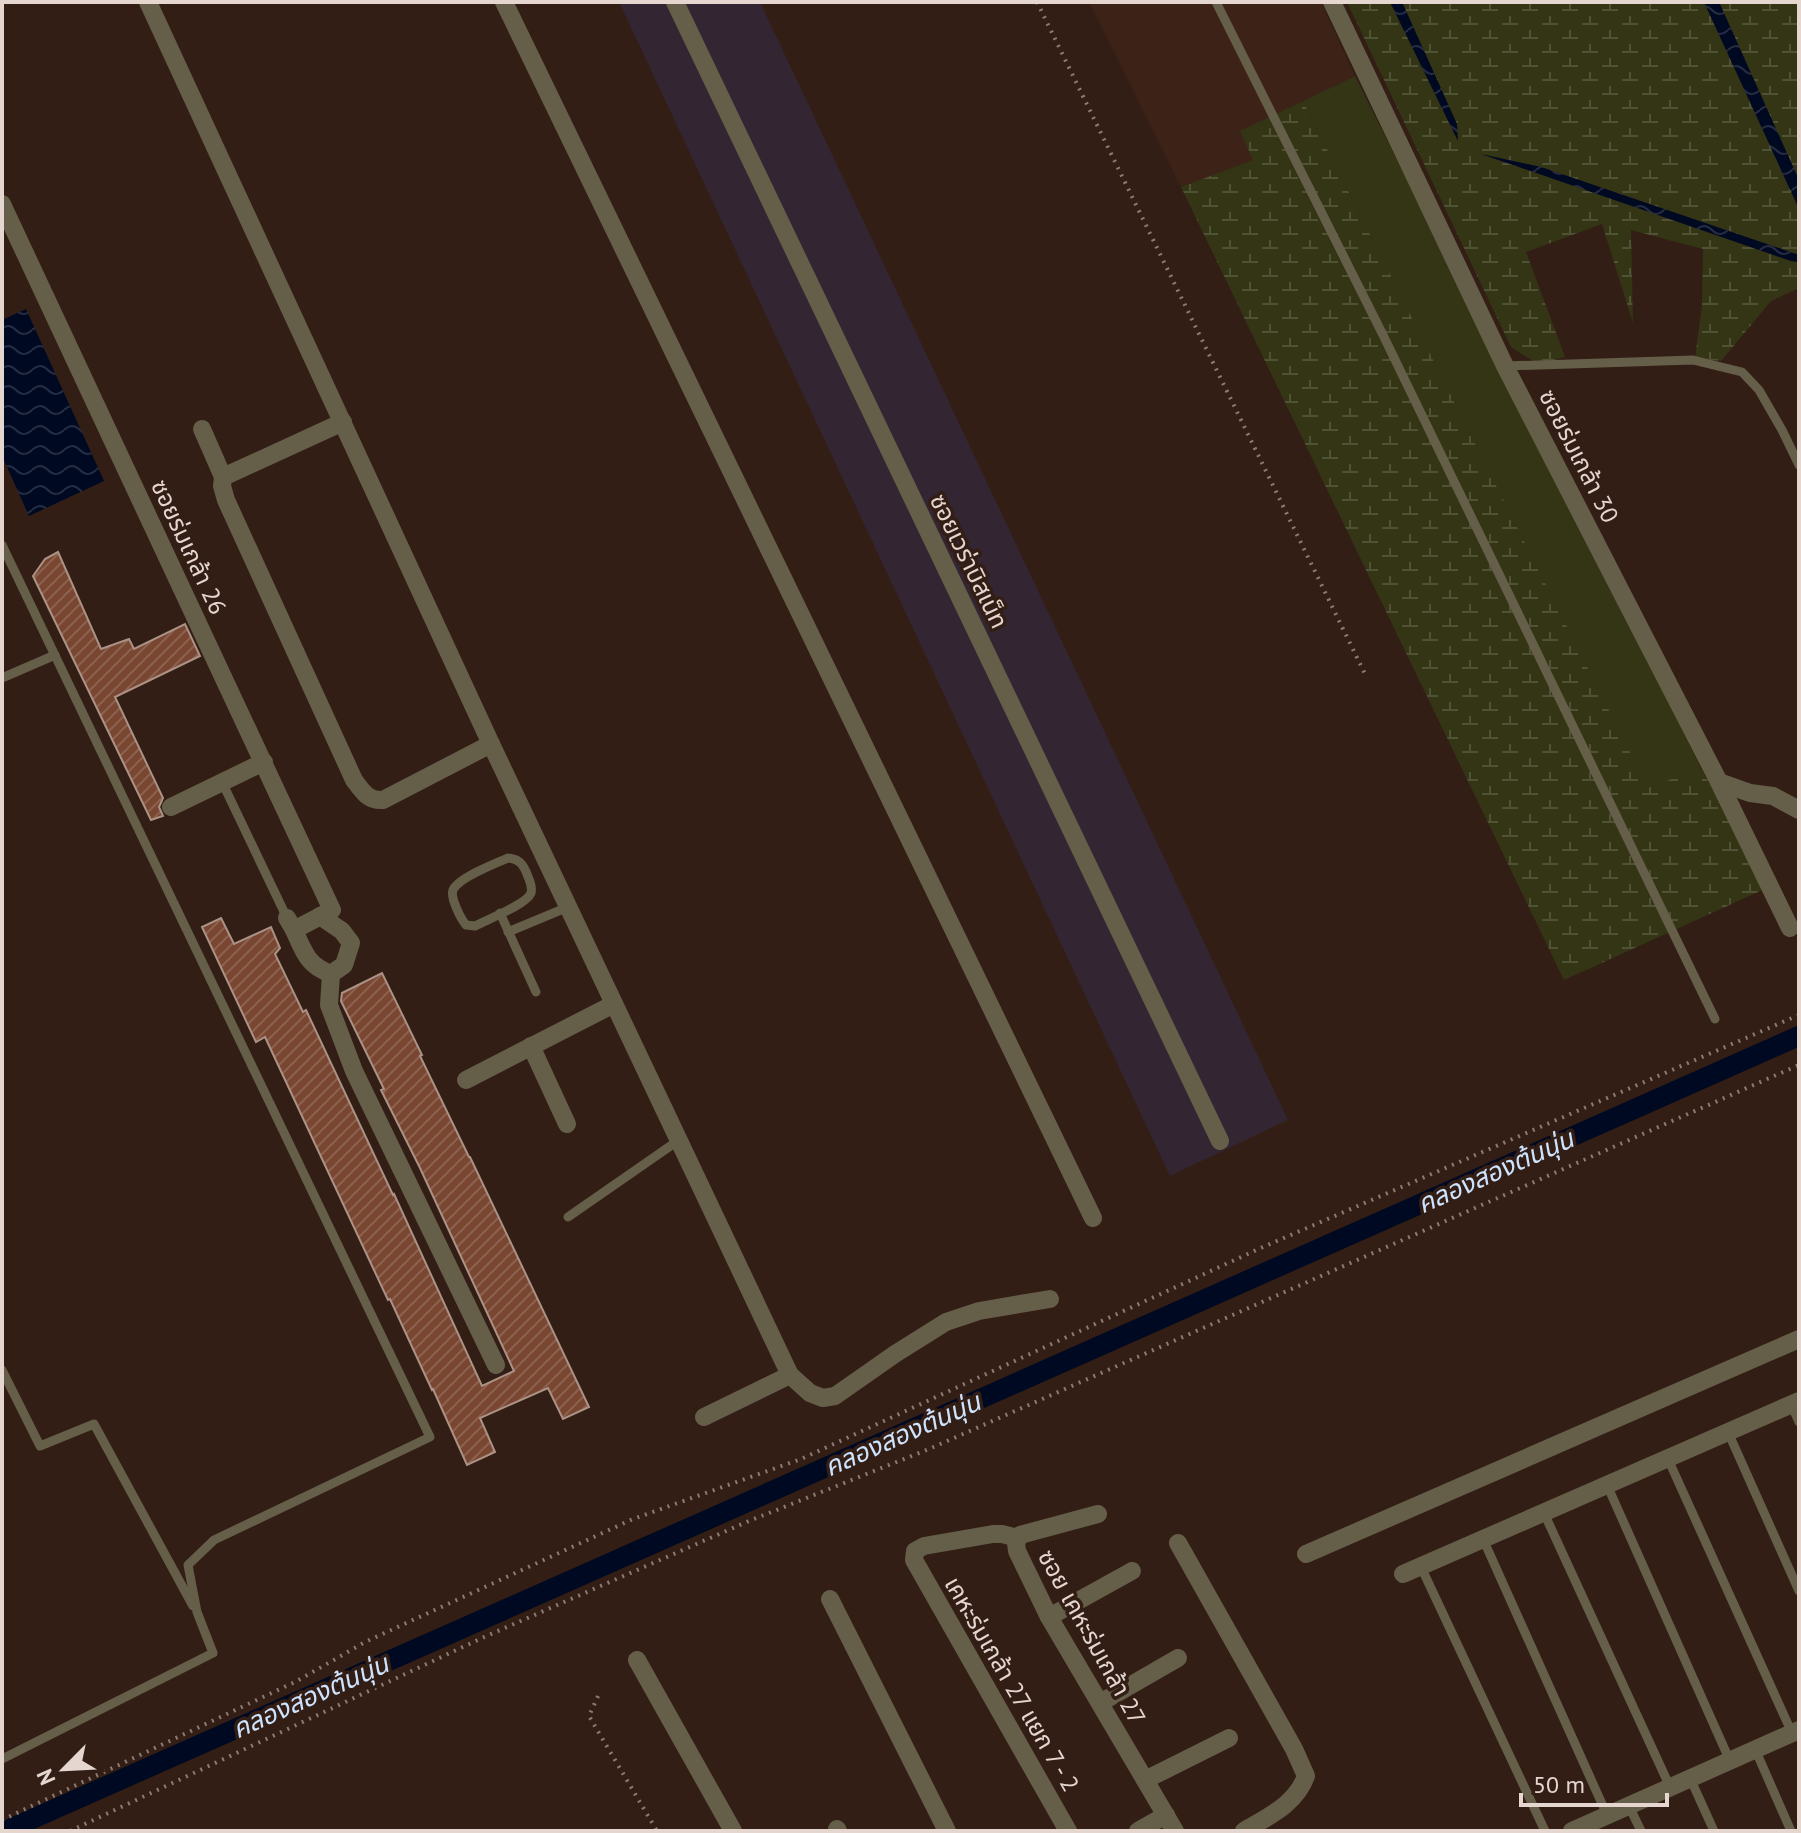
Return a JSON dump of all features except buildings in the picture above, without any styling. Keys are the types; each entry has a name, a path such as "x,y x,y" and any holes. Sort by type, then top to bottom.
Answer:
{"street":[{"path":"148,2 491,744 790,1375 810,1393 823,1398 835,1396 946,1322 979,1311 1050,1299"},
{"path":"504,2 1093,1218"},
{"name":"ซอยเวร่าบิสเน็ท","path":"675,2 1220,1141"},
{"name":"ซอยร่มเกล้า 30","path":"1332,2 1505,366 1719,782 1790,928"},
{"name":"ซอยร่มเกล้า 26","path":"2,204 264,762 326,913"},
{"path":"223,477 343,422"},
{"path":"202,429 223,477 226,500 354,780 364,794 374,801 383,800 491,744"},
{"path":"171,807 264,762"},
{"path":"1719,782 1750,793 1773,796 1799,810"},
{"path":"326,913 342,931 351,943 344,965 331,974 318,969 306,958 290,924 326,913"},
{"path":"331,974 329,1005 354,1071 496,1365"},
{"path":"466,1080 614,1004"},
{"path":"531,1046 567,1124"},
{"path":"1306,1554 1799,1339"},
{"path":"704,1417 790,1375"},
{"path":"1403,1574 1728,1432 1796,1409"},
{"name":"ซอย เคหะร่มเกล้า 27","path":"1098,1514 1020,1535 1016,1543 1020,1559 1049,1617 1171,1823"},
{"name":"เคหะร่มเกล้า 27 แยก 7 - 2","path":"1018,1538 993,1534 924,1546 915,1551 914,1560 1068,1831"},
{"path":"1178,1543 1294,1749 1306,1776 1301,1790 1288,1802 1244,1831"},
{"path":"1049,1617 1132,1571"},
{"path":"830,1599 947,1831"},
{"path":"1100,1703 1178,1658"},
{"path":"637,1660 733,1831"},
{"path":"1572,1831 1795,1732"},
{"path":"1145,1780 1229,1738"},
{"path":"1138,1831 1171,1823"}],"lane":[{"path":"1216,2 1397,363 1715,1019"},
{"path":"1505,366 1693,360 1742,372 1759,390 1799,465"},
{"path":"2,545 430,1437 214,1540 188,1565 197,1612"},
{"path":"2,678 55,655"},
{"path":"222,782 290,924"},
{"path":"514,858 524,868 532,887 531,893 525,901 500,913 475,926 466,925 452,896 453,890 462,880 514,858"},
{"path":"508,932 568,907"},
{"path":"500,913 536,992"},
{"path":"568,1217 679,1140"},
{"path":"2,1370 40,1446 94,1424 197,1612 213,1653 2,1759"},
{"path":"1728,1432 1799,1591"},
{"path":"1668,1459 1795,1732"},
{"path":"1607,1485 1730,1761"},
{"path":"1544,1513 1670,1787"},
{"path":"1483,1539 1607,1815"},
{"path":"1421,1567 1545,1831"},
{"path":"1755,1749 1791,1831"},
{"path":"1690,1778 1714,1831"},
{"path":"1629,1806 1641,1831"}],"path":[{"path":"1037,2 1366,676"},
{"path":"2,1820 297,1681 365,1642 633,1519 801,1459 1263,1247 1799,1015"},
{"path":"70,1831 482,1638 749,1521 929,1449 1799,1065"},
{"path":"598,1696 589,1716 657,1831"}],"shaded area":[{"path":"619,2 760,2 1288,1120 1170,1176"},
{"path":"1089,2 1321,2 1355,76 1240,131 1254,160 1181,187"}],"green space":[{"path":"1347,2 1390,2 1457,139 1457,124 1402,2 1704,2 1799,209 1799,255 1541,167 1491,157 1799,262 1799,288 1771,301 1721,361 1695,358 1702,305 1703,249 1631,230 1633,323 1602,224 1526,252 1565,357 1538,364 1511,347"},
{"path":"1719,2 1799,2 1799,180"},
{"path":"1355,76 1701,768 1648,789 1303,101"},
{"path":"1303,101 1648,788 1701,768 1767,888 1564,980 1181,187 1253,160 1240,131"}],"water":[{"path":"1390,2 1402,2 1457,124 1458,141"},
{"path":"1704,2 1719,2 1799,180 1799,209"},
{"path":"1481,154 1541,167 1799,255 1799,262 1791,261"},
{"path":"26,309 104,481 29,516 2,456 2,320"}],"waterway":[{"name":"คลองสองต้นนุ่น","path":"5,1831 1799,1036"}]}
